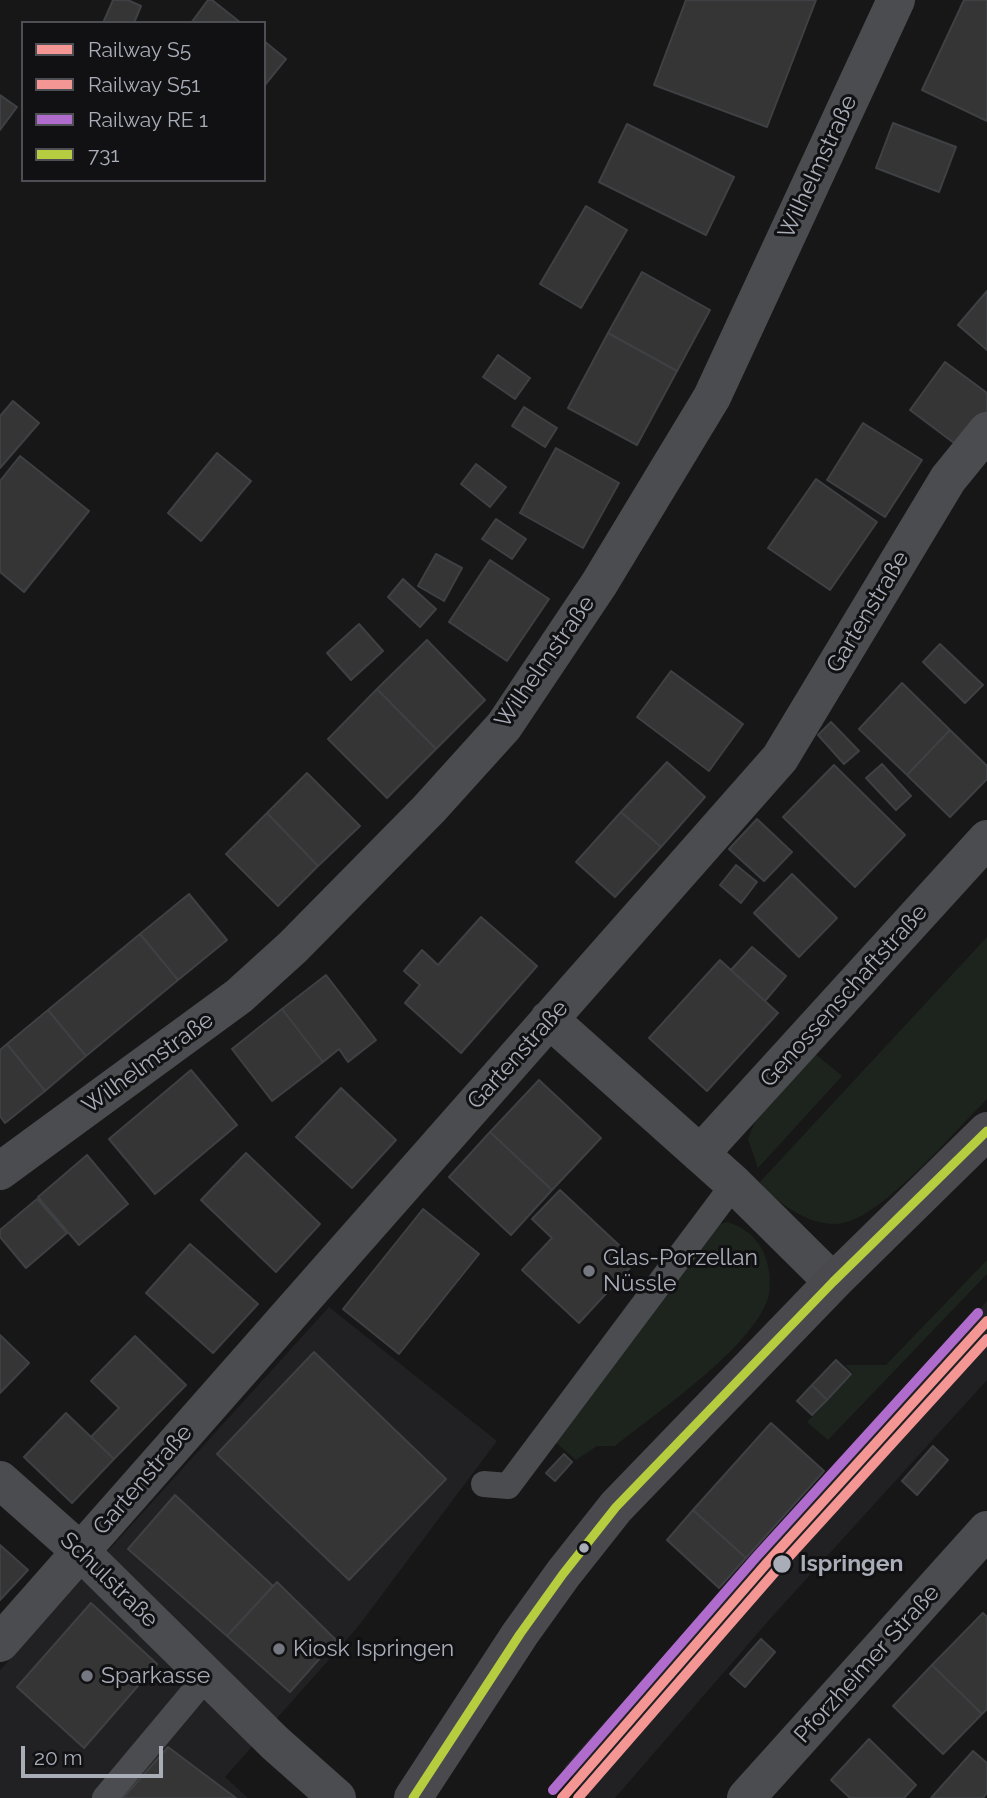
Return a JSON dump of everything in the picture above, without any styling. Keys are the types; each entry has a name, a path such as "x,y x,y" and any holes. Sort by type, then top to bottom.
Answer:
{"main road":[{"path":"413,1798 520,1634 616,1507 833,1282 987,1131"}],"street":[{"name":"Wilhelmstraße","path":"0,1171 239,996 293,947 429,809 504,726 599,584 712,397 896,0"},
{"name":"Gartenstraße","path":"0,1643 780,758 948,479 987,431"},
{"name":"Genossenschaftstraße","path":"700,1154 987,839"},
{"path":"549,1019 734,1184 833,1282"},
{"name":"Schulstraße","path":"0,1480 80,1550 275,1743 337,1798"},
{"name":"Pforzheimer Straße","path":"747,1798 987,1530"}],"lane":[{"path":"484,1484 508,1486 734,1184"},
{"path":"105,1798 207,1676"}],"shaded area":[{"path":"987,937 987,1099 898,1189 859,1217 843,1223 820,1222 797,1213 776,1199 760,1182"},
{"path":"813,1052 842,1076 758,1168 748,1139 756,1119"},
{"path":"727,1222 748,1232 760,1245 765,1256 770,1286 768,1298 759,1317 724,1358 678,1397 615,1446 597,1446 576,1460 553,1440 714,1226"},
{"path":"987,1260 987,1274 828,1440 807,1422 853,1373 845,1365 886,1365"},
{"path":"987,1301 987,1380 770,1619 615,1798 590,1798 564,1767"},
{"path":"329,1307 497,1441 357,1628 225,1777 248,1798 0,1798 0,1670"}],"building":[{"path":"113,0 128,0 141,6 135,21 104,21"},
{"path":"208,0 212,0 238,21 192,21"},
{"path":"686,0 816,0 767,127 654,85"},
{"path":"964,0 987,0 987,121 922,90"},
{"path":"266,43 286,59 266,84"},
{"path":"0,95 17,107 0,130"},
{"path":"893,123 956,147 939,192 876,168"},
{"path":"627,124 734,177 706,235 599,182"},
{"path":"586,206 627,230 581,308 540,284"},
{"path":"642,272 710,310 677,371 608,333"},
{"path":"987,291 987,350 958,325"},
{"path":"608,333 677,371 637,445 568,408"},
{"path":"498,355 530,378 515,399 483,377"},
{"path":"945,362 987,393 987,415 962,449 910,410"},
{"path":"13,401 39,423 0,468 0,416"},
{"path":"524,407 557,428 545,447 512,426"},
{"path":"863,423 922,460 885,517 827,480"},
{"path":"556,448 619,483 583,548 520,513"},
{"path":"217,453 251,481 201,541 168,513"},
{"path":"20,456 89,511 24,592 0,572 0,481"},
{"path":"476,464 506,487 490,507 461,484"},
{"path":"816,479 877,522 830,590 768,548"},
{"path":"496,519 526,539 512,559 482,539"},
{"path":"436,554 462,568 444,601 418,586"},
{"path":"490,560 549,599 507,661 449,622"},
{"path":"403,579 436,609 420,627 388,597"},
{"path":"359,624 383,651 351,680 327,653"},
{"path":"427,640 485,700 436,749 377,689"},
{"path":"940,644 983,685 965,703 923,662"},
{"path":"671,671 743,724 709,771 637,717"},
{"path":"902,683 950,730 907,775 859,729"},
{"path":"377,689 436,749 387,798 328,739"},
{"path":"831,722 859,751 844,764 818,735"},
{"path":"950,730 987,766 987,779 950,817 907,775"},
{"path":"667,762 705,797 661,847 621,812"},
{"path":"882,764 911,796 896,810 866,778"},
{"path":"834,765 905,835 855,887 783,817"},
{"path":"307,773 360,826 318,866 267,813"},
{"path":"621,812 661,847 615,897 576,862"},
{"path":"267,813 318,866 278,906 226,854"},
{"path":"757,819 792,852 764,881 729,849"},
{"path":"736,865 757,882 741,903 720,885"},
{"path":"792,874 837,918 799,957 754,913"},
{"path":"189,894 227,940 178,980 140,934"},
{"path":"481,917 537,966 461,1053 405,1003 420,985 404,971 422,950 438,965"},
{"path":"140,934 178,980 86,1056 48,1010"},
{"path":"752,947 786,976 765,1001 731,970"},
{"path":"720,960 778,1013 707,1091 649,1038"},
{"path":"326,975 376,1040 348,1062 339,1049 323,1062 282,1009"},
{"path":"282,1009 323,1062 272,1101 232,1049"},
{"path":"48,1010 86,1056 45,1091 7,1044"},
{"path":"7,1044 45,1091 5,1123 0,1116 0,1050"},
{"path":"191,1070 237,1125 155,1194 109,1139"},
{"path":"539,1080 601,1138 552,1190 490,1132"},
{"path":"341,1088 396,1140 352,1188 296,1137"},
{"path":"490,1132 552,1190 511,1235 449,1177"},
{"path":"246,1153 320,1224 276,1272 201,1200"},
{"path":"87,1155 128,1204 79,1245 38,1197"},
{"path":"560,1190 636,1261 579,1323 522,1270 552,1238 532,1219"},
{"path":"37,1199 67,1233 26,1268 0,1237 0,1230"},
{"path":"423,1209 479,1254 399,1354 343,1309"},
{"path":"190,1244 258,1304 213,1353 146,1293"},
{"path":"0,1335 29,1363 0,1393"},
{"path":"135,1336 186,1385 114,1459 91,1437 119,1408 91,1381"},
{"path":"314,1352 446,1479 349,1580 217,1454"},
{"path":"836,1360 851,1374 827,1400 812,1385"},
{"path":"812,1385 827,1400 812,1415 797,1401"},
{"path":"66,1413 114,1459 72,1503 24,1457"},
{"path":"771,1423 824,1471 746,1558 693,1510"},
{"path":"933,1446 948,1460 917,1495 902,1481"},
{"path":"564,1454 572,1462 555,1481 546,1473"},
{"path":"175,1495 273,1586 227,1636 128,1549"},
{"path":"693,1510 746,1558 719,1588 667,1540"},
{"path":"0,1545 28,1570 0,1600"},
{"path":"277,1582 336,1640 290,1692 227,1636"},
{"name":"Sparkasse","path":"91,1603 157,1664 84,1748 17,1687"},
{"path":"983,1613 987,1617 987,1709 982,1714 932,1665"},
{"path":"761,1639 775,1652 745,1687 730,1674"},
{"path":"932,1665 982,1714 943,1754 893,1706"},
{"path":"869,1739 916,1785 904,1798 850,1798 831,1780"},
{"path":"168,1747 236,1798 123,1798"},
{"path":"973,1751 987,1763 987,1793 983,1798 931,1798"}],"rail line":[{"name":"S5","path":"562,1798 766,1564 987,1321"},
{"name":"S51","path":"578,1798 775,1572 987,1339"}],"transit line":[{"name":"731","path":"413,1798 520,1634 616,1507 833,1282 987,1131"},
{"path":"553,1790 757,1556 978,1313"}],"place":[{"name":"Glas-Porzellan Nüssle","path":"589,1271"},
{"name":"Ispringen","path":"782,1564"},
{"name":"Kiosk Ispringen","path":"279,1649"},
{"name":"Sparkasse","path":"87,1676"}]}
